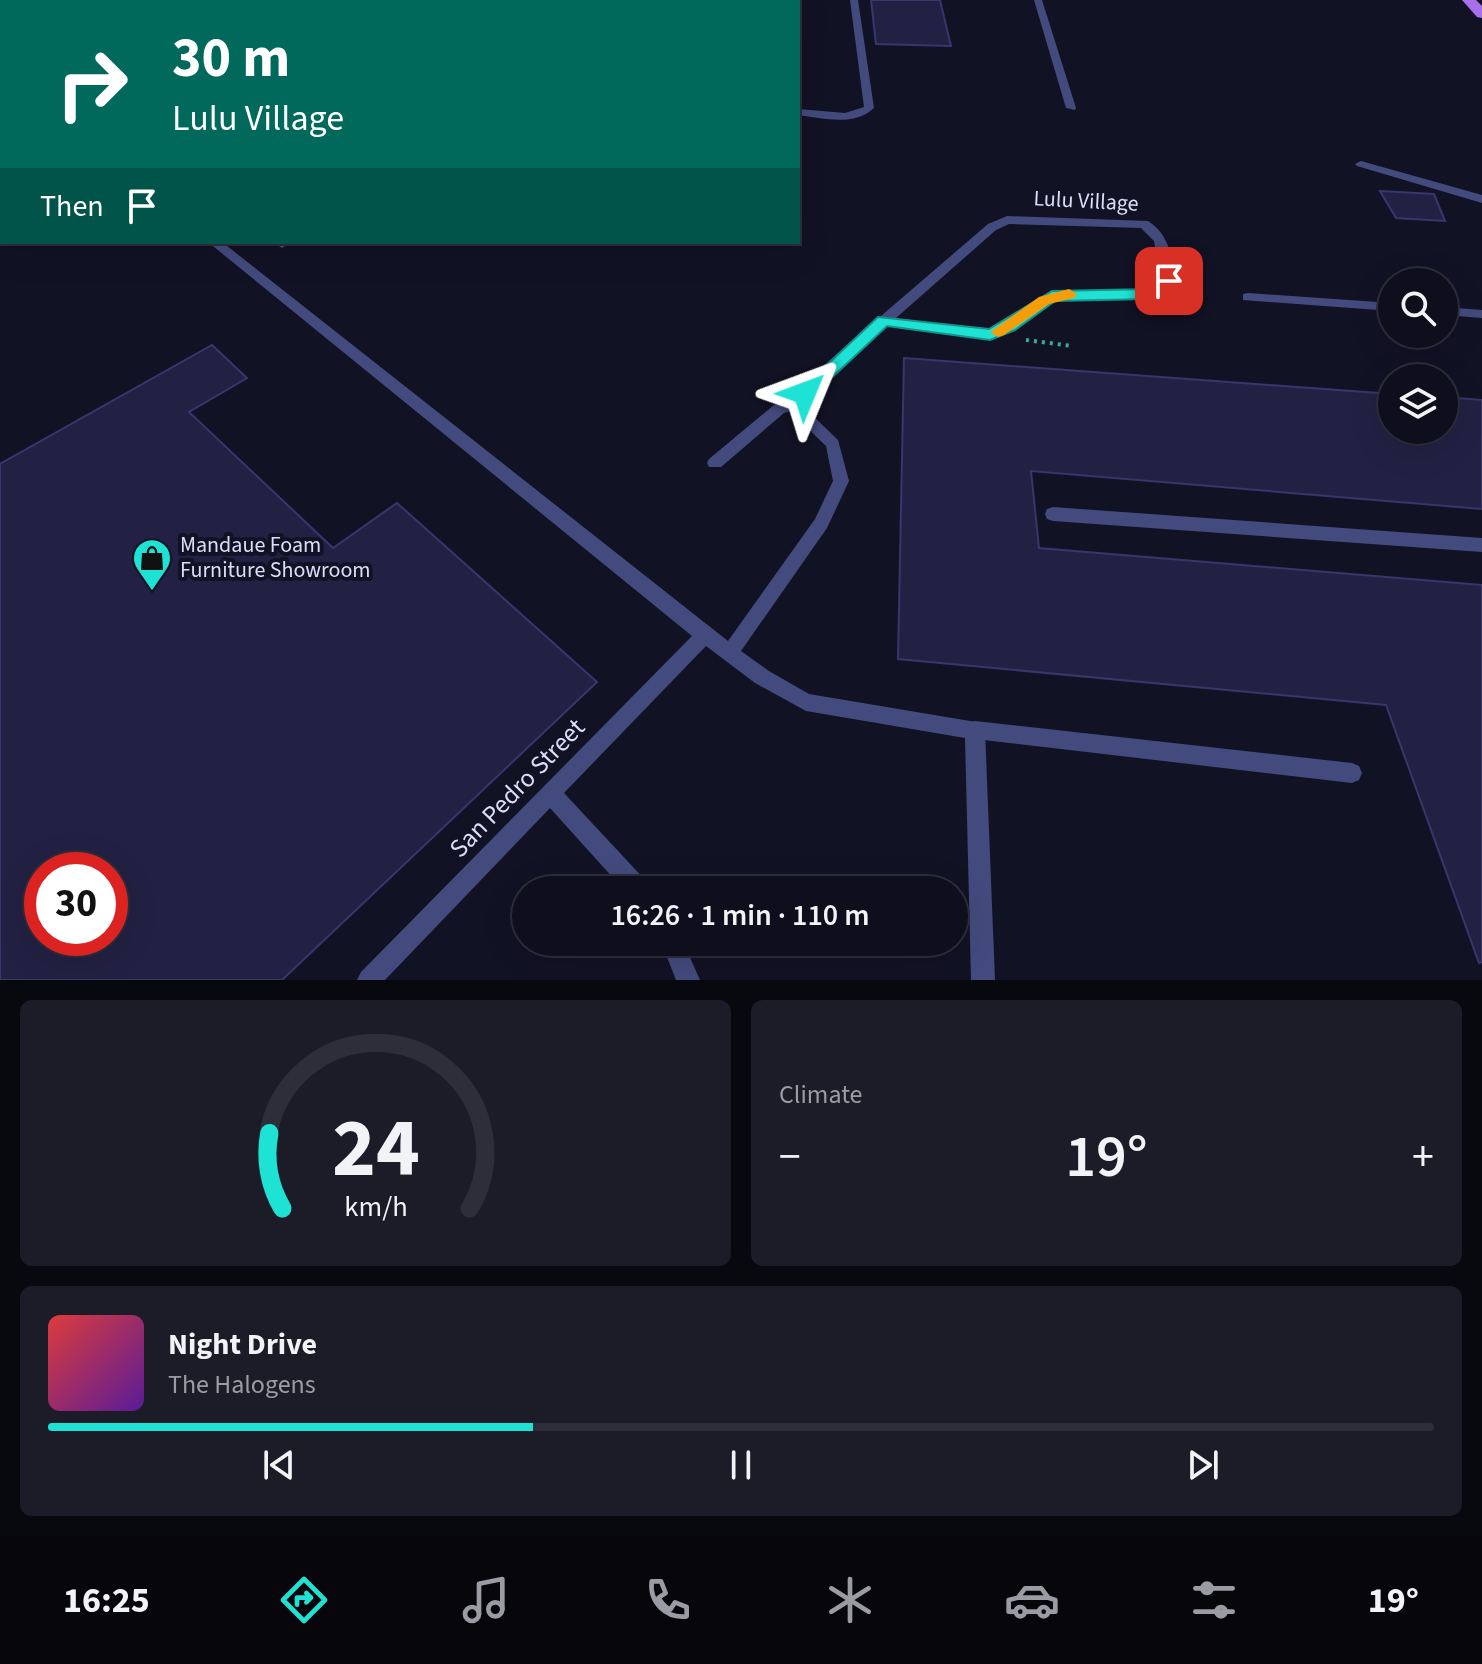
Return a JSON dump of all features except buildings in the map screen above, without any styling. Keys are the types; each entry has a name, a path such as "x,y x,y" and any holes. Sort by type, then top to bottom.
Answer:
{"main road":[{"path":"1469,0 1482,14"}],"street":[{"path":"800,112 850,116 860,115 869,108 854,0"},
{"path":"1038,0 1071,108"},
{"path":"1361,164 1482,199"},
{"name":"Lulu Village","path":"799,404 815,381 883,321 992,227 1007,220 1144,224 1156,229 1160,237 1169,281 1163,290 1149,294 1052,296 1010,327 990,335 883,321"},
{"path":"216,244 729,654 806,702 975,730 1352,773"},
{"path":"1248,297 1378,306"},
{"path":"1458,312 1482,314"},
{"path":"715,463 779,409 799,404 805,417 833,444 841,481 821,523 729,654"},
{"path":"1053,514 1482,545"},
{"name":"San Pedro Street","path":"369,980 705,635"},
{"path":"975,730 983,980"},
{"path":"551,794 626,876"},
{"path":"678,956 688,980"}],"slow traffic":[{"path":"998,332 1010,327 1044,300 1069,294"}],"place":[{"name":"Mandaue Foam Furniture Showroom","path":"152,592"}],"route":[{"path":"805,393 883,321 990,335 1010,327 1052,296 1149,294 1163,290 1169,281"}]}
